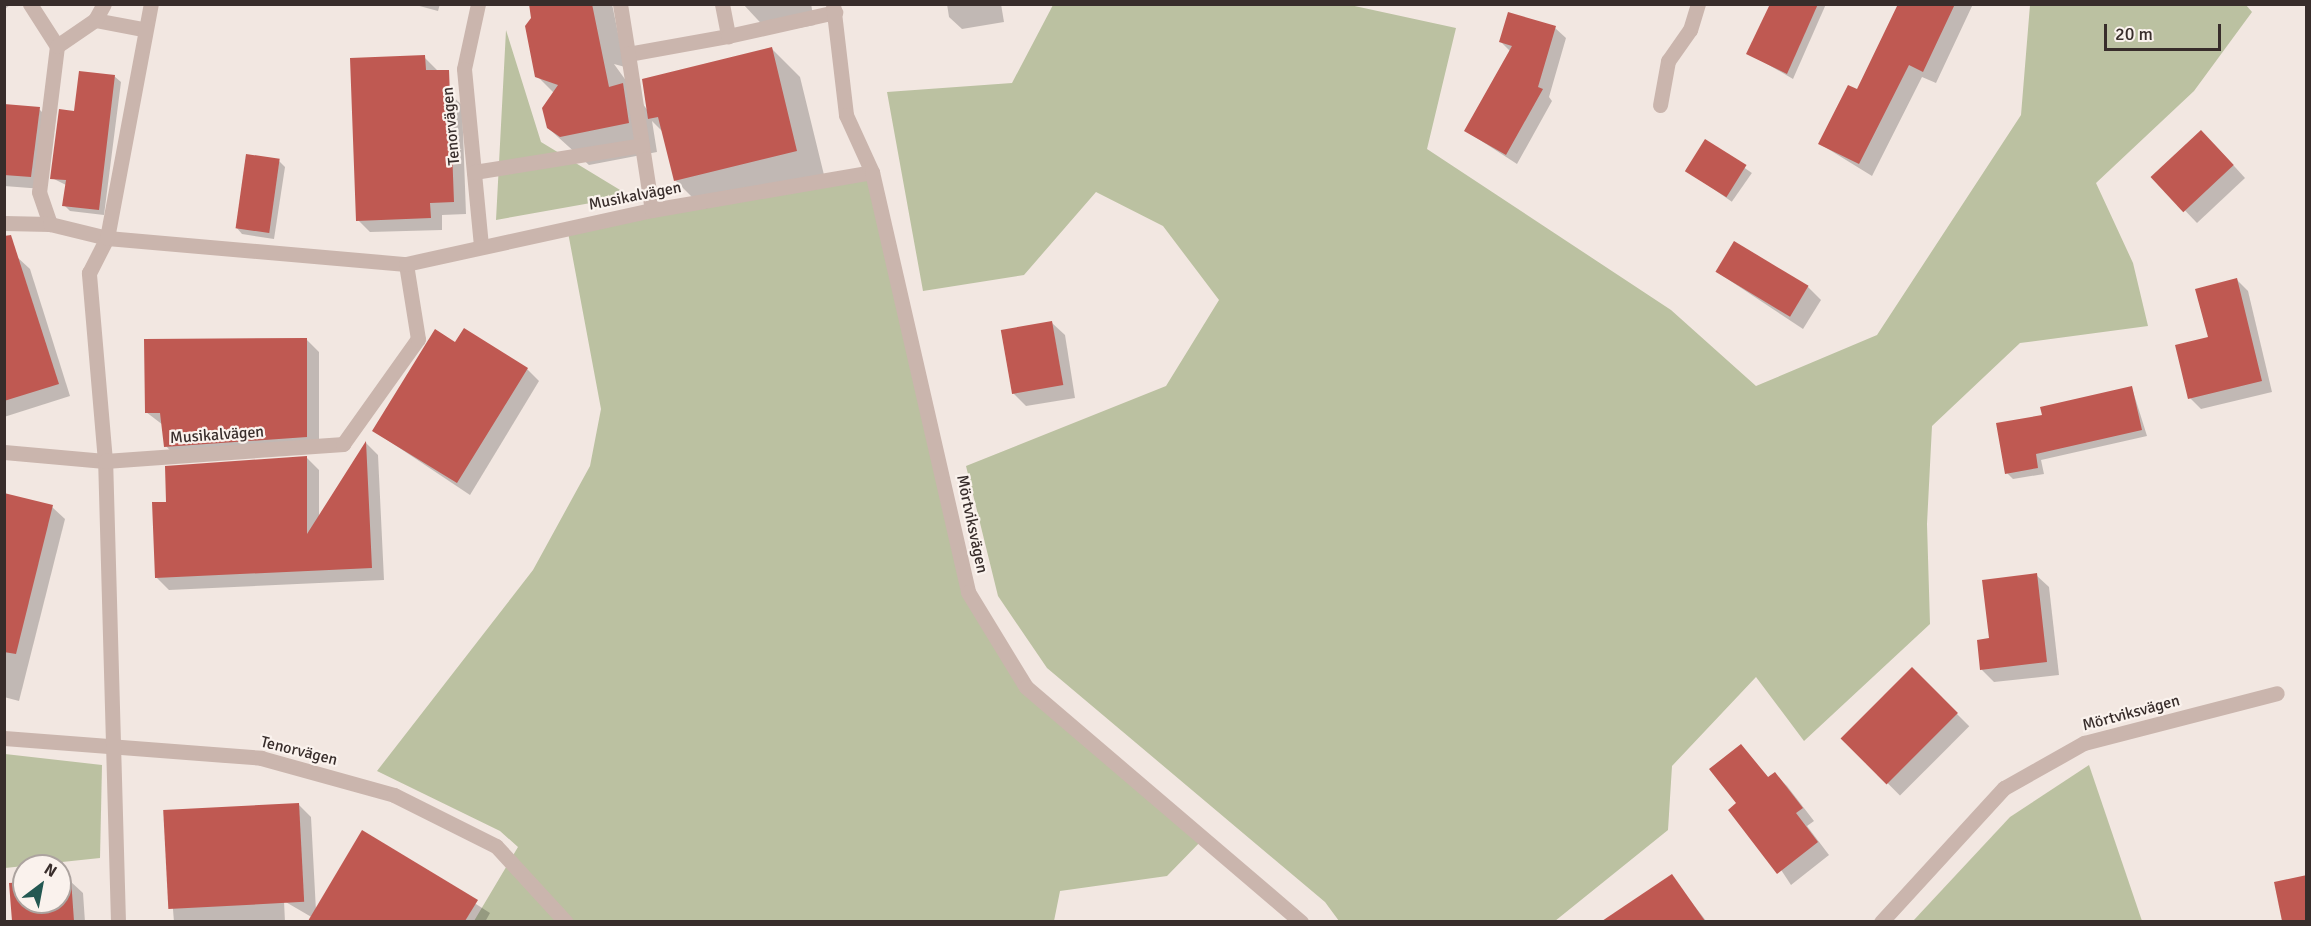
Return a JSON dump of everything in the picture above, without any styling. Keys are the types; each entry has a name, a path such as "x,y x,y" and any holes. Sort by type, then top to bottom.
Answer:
{"street":[{"path":"30,4 57,46 39,192 50,224"},
{"path":"57,46 94,20 104,4"},
{"path":"118,921 105,461 89,273 108,238 143,29 151,4"},
{"name":"Tenorvägen","path":"478,4 464,69 481,244"},
{"path":"620,4 652,210"},
{"path":"722,4 728,36"},
{"path":"1660,105 1668,62 1690,30 1698,4"},
{"path":"628,54 728,36 834,8"},
{"name":"Mörtviksvägen","path":"834,8 846,116 872,172 968,592 1026,687 1301,921"},
{"path":"94,20 143,29"},
{"path":"474,172 642,145"},
{"name":"Musikalvägen","path":"4,223 50,224 108,238 406,264 481,244 652,210 872,172"},
{"name":"Musikalvägen","path":"4,452 105,461 343,444 418,339 406,264"},
{"name":"Mörtviksvägen","path":"1881,921 2004,789 2084,743 2277,693"},
{"path":"4,738 114,748"},
{"name":"Tenorvägen","path":"114,748 261,758 394,795 496,846 566,921"}],"green space":[{"path":"1053,5 1350,5 1456,28 1427,149 1671,310 1756,386 1877,335 2021,115 2030,5 2246,5 2252,12 2194,91 2096,183 2133,263 2148,326 2020,343 1932,426 1927,524 1930,624 1804,741 1756,677 1672,766 1668,830 1555,921 1339,921 1325,902 1047,668 998,596 966,466 1166,386 1219,300 1163,226 1096,192 1024,275 923,291 887,92 1012,83"},
{"path":"506,30 541,142 630,196 496,220"},
{"path":"872,172 968,592 1026,687 1204,838 1167,876 1060,891 1054,921 474,921 518,847 500,831 377,771 533,570 590,466 601,409 567,227"},
{"path":"5,754 102,765 100,858 72,861 72,854 12,854 12,867 5,868"},
{"path":"2089,765 2142,921 1913,921 2010,817"}],"building":[{"path":"529,4 592,4 609,87 623,83 629,123 560,137 547,128 542,108 558,85 535,77 525,26 531,18"},
{"path":"1770,4 1818,4 1787,74 1746,54"},
{"path":"1898,4 1955,4 1923,72 1909,65 1859,164 1818,144 1848,85 1857,89"},
{"path":"1508,12 1556,26 1538,87 1543,89 1506,155 1464,131 1512,46 1499,42"},
{"path":"772,47 797,151 674,181 658,117 648,119 642,79"},
{"path":"425,55 426,70 449,70 454,202 430,203 431,218 356,221 350,58"},
{"path":"79,71 115,75 99,210 62,206 66,180 50,179 59,109 74,111"},
{"path":"4,104 40,107 31,177 4,175"},
{"path":"2201,130 2234,165 2183,212 2151,177"},
{"path":"1705,139 1747,165 1726,197 1685,171"},
{"path":"246,154 280,159 269,233 236,228"},
{"path":"11,235 59,384 4,401 4,236"},
{"path":"1734,241 1809,286 1790,317 1715,272"},
{"path":"2237,278 2262,381 2188,399 2175,345 2208,337 2195,289"},
{"path":"1052,321 1063,385 1012,394 1001,330"},
{"path":"464,328 528,368 457,483 372,431 435,329 455,342"},
{"path":"307,338 307,437 164,447 160,413 145,413 144,339"},
{"path":"2132,386 2142,430 2036,454 2038,468 2005,474 1996,423 2042,415 2040,407"},
{"path":"366,441 372,568 155,578 152,502 166,502 165,466 307,456 307,534"},
{"path":"4,493 53,505 16,654 4,652"},
{"path":"2037,573 2047,662 1980,670 1977,640 1989,638 1982,580"},
{"path":"1912,667 1958,713 1887,784 1841,738"},
{"path":"1741,744 1768,777 1775,772 1803,808 1796,813 1818,842 1777,874 1728,810 1736,803 1709,769"},
{"path":"299,803 304,902 168,909 163,810"},
{"path":"362,830 478,900 465,921 308,921"},
{"path":"1672,874 1705,921 1602,921"},
{"path":"2307,875 2307,921 2282,921 2274,882"},
{"path":"9,883 12,883 12,914 72,914 72,893 74,921 12,921"}]}
